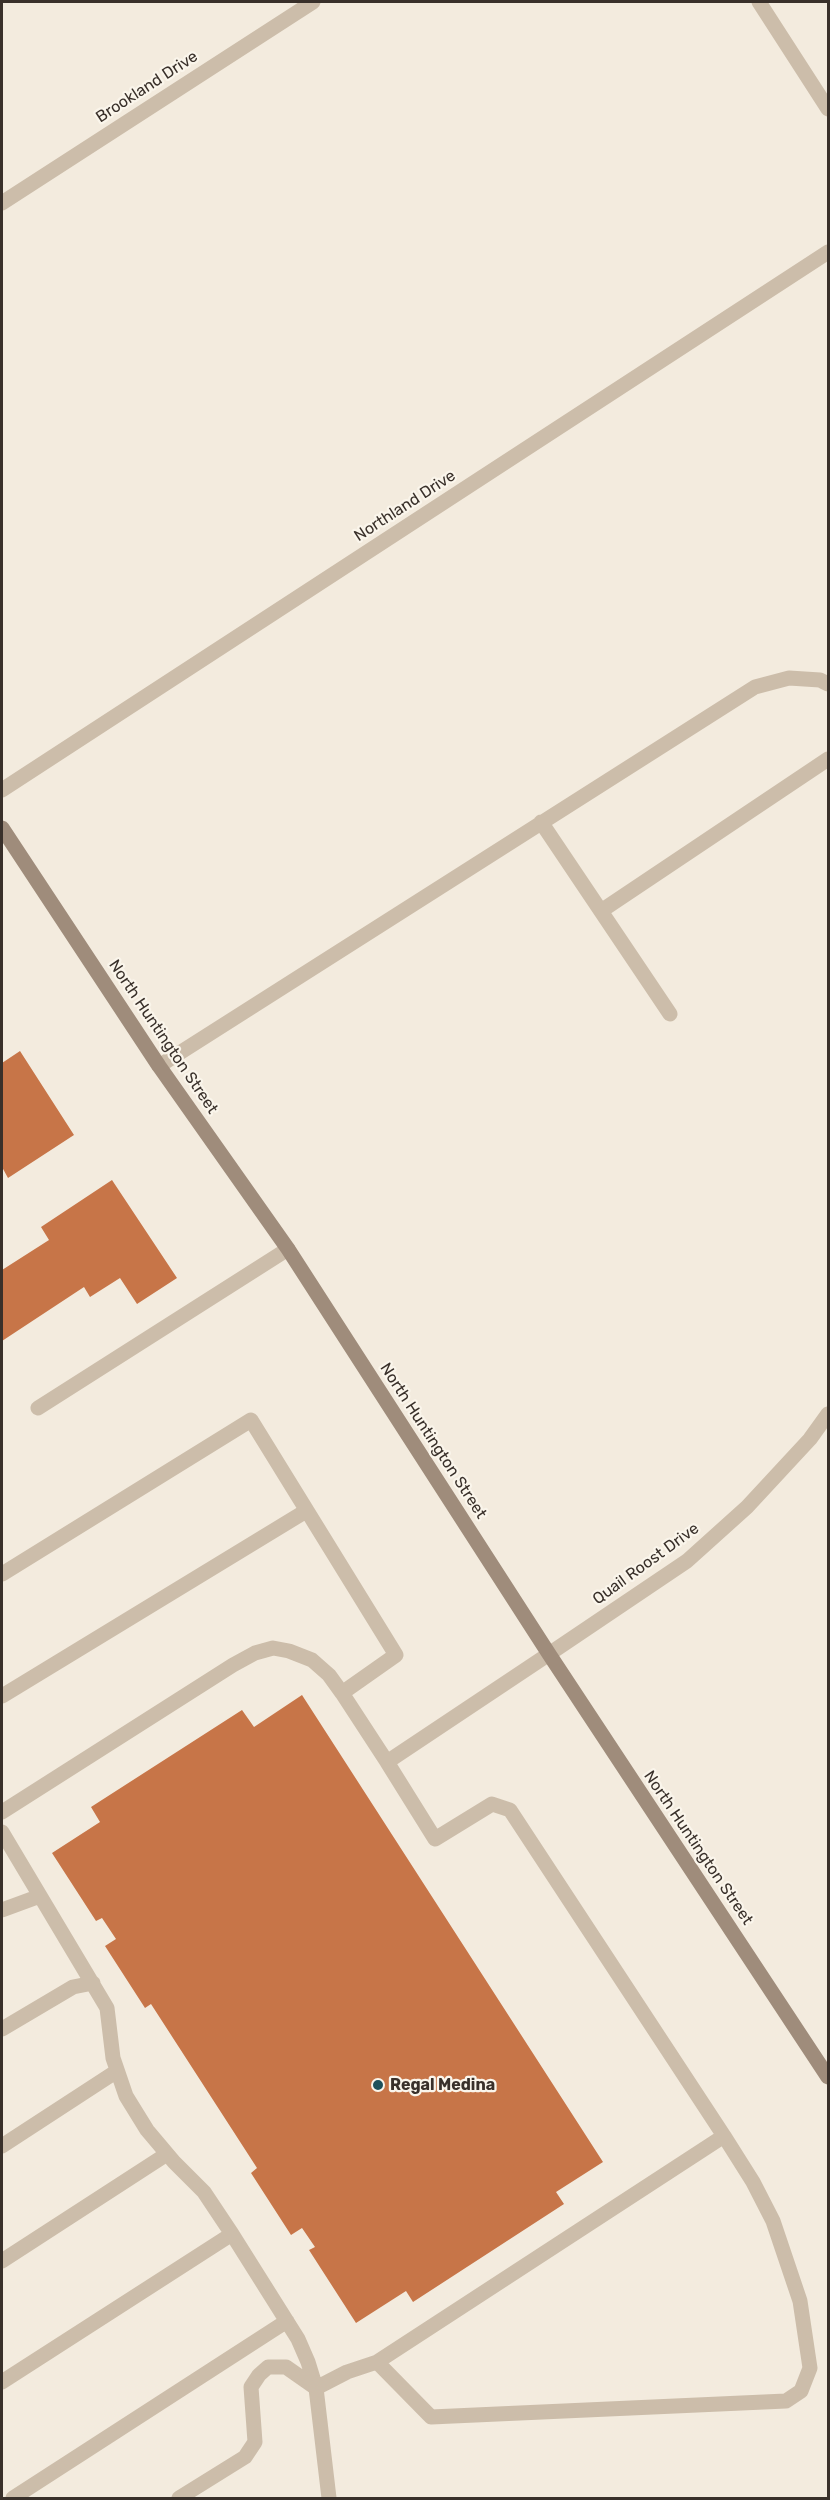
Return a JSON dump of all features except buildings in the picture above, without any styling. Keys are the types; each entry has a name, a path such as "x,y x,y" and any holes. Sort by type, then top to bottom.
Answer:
{"street":[{"name":"Brookland Drive","path":"2,203 313,2"},
{"path":"759,2 828,109"},
{"name":"Northland Drive","path":"2,790 828,252"},
{"path":"159,1066 755,687 789,678 820,680 828,684"},
{"path":"601,911 828,759"},
{"path":"542,822 670,1014"},
{"name":"North Huntington Street","path":"2,828 159,1066 288,1249 549,1654 828,2077"},
{"path":"38,1408 288,1249"},
{"name":"Quail Roost Drive","path":"387,1762 687,1561 747,1507 810,1439 828,1414"},
{"path":"2,1574 251,1420 396,1655 342,1693"},
{"path":"2,1696 306,1511"},
{"path":"2,1812 255,1653 273,1648 289,1651 312,1660 329,1675 342,1693 435,1839 492,1804 510,1809 753,2182 773,2221 800,2301 810,2368 801,2391 786,2402 431,2417 377,2362"},
{"path":"2,1832 107,2008 112,2058 126,2096 147,2130 204,2192 286,2321 309,2362 316,2388 330,2499"},
{"path":"2,1910 40,1896"},
{"path":"2,2030 73,1987 93,1983"},
{"path":"2,2146 117,2071"},
{"path":"316,2388 347,2372 377,2362 724,2136"},
{"path":"2,2261 167,2154"},
{"path":"2,2382 232,2234"},
{"path":"13,2499 286,2321"},
{"path":"179,2499 245,2457 255,2442 251,2387 258,2375 268,2367 286,2367 316,2388"}],"place":[{"name":"Regal Medina","path":"378,2085"}]}
